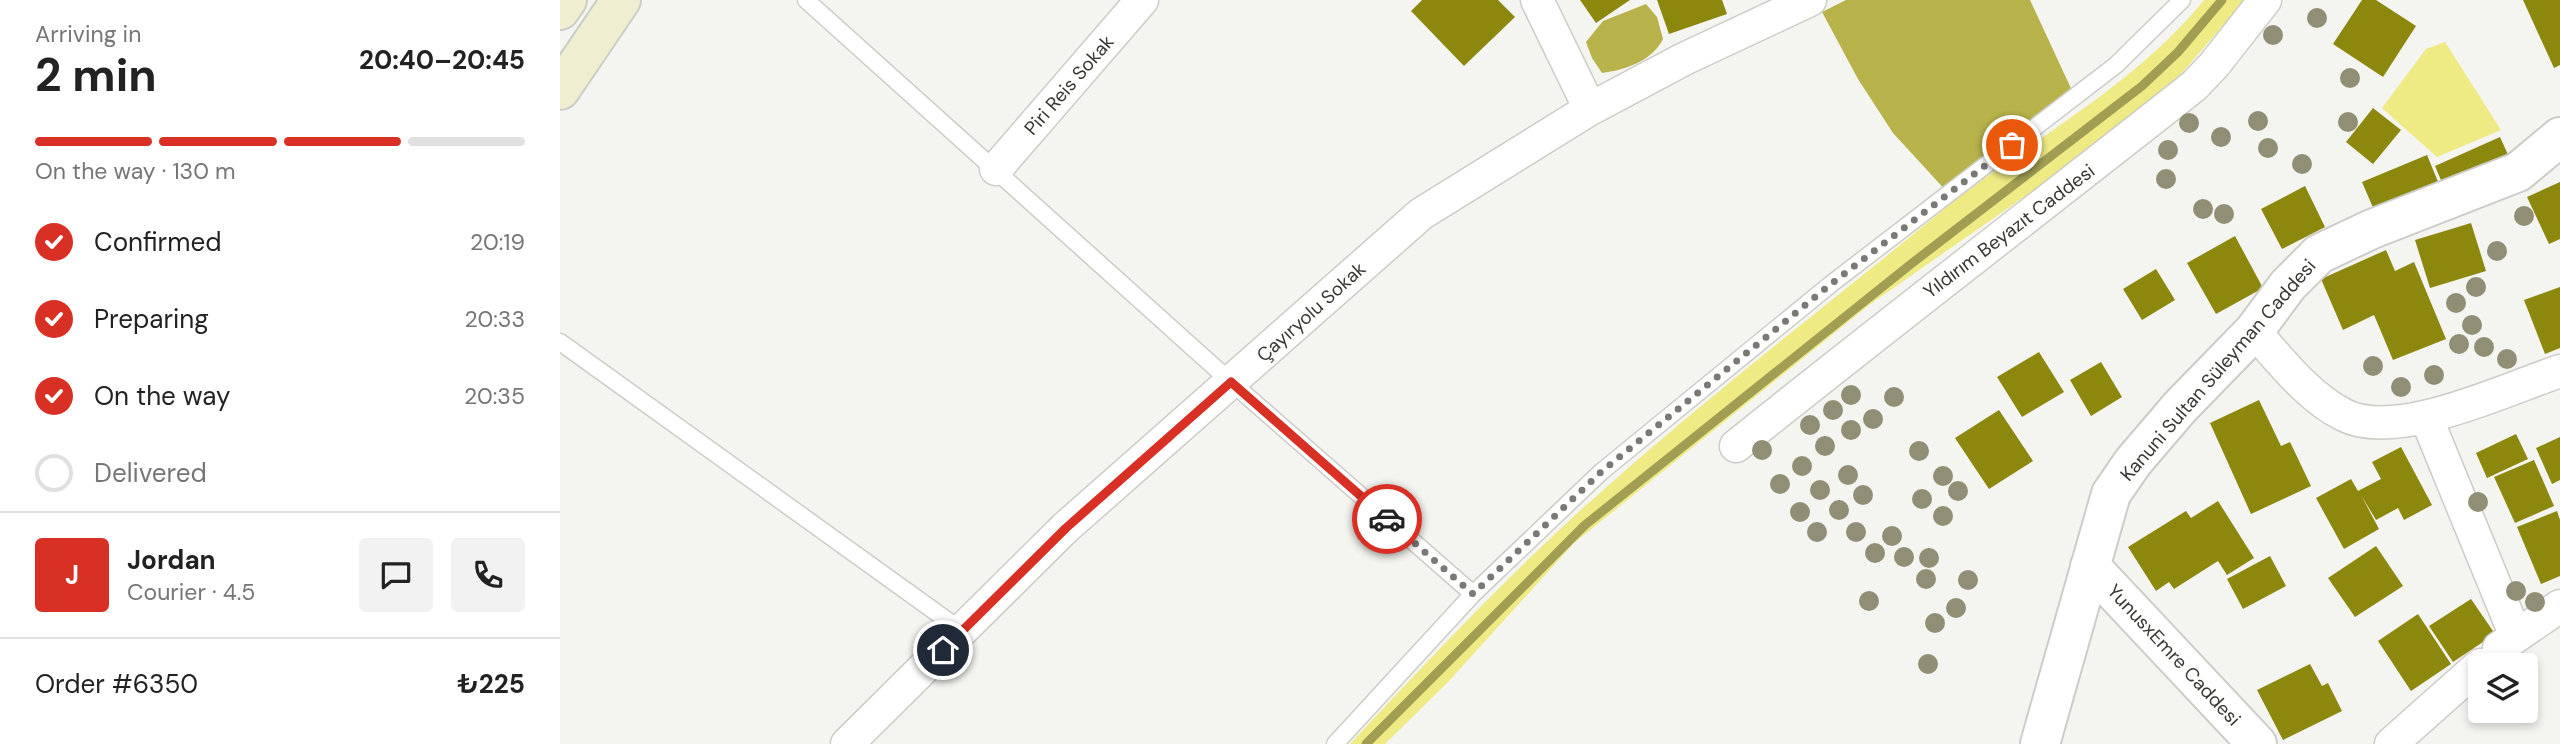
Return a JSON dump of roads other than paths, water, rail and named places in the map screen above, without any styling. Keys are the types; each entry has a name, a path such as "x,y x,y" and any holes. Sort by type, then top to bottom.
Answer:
{"main road":[{"path":"560,10 567,0"},
{"path":"560,90 621,0"}],"street":[{"name":"Piri Reis Sokak","path":"996,169 1142,0"},
{"path":"1537,0 1590,109"},
{"name":"Çayıryolu Sokak","path":"847,744 1066,528 1421,214 1590,109 1684,59 1810,0"},
{"name":"Yıldırım Beyazıt Caddesi","path":"1736,446 1964,263 2048,203 2194,86 2265,0"},
{"name":"Kanuni Sultan Süleyman Caddesi","path":"2039,740 2110,494 2133,462 2188,398 2254,331 2288,285 2319,254 2372,229 2518,172 2560,136"},
{"path":"2254,331 2288,369 2343,415 2364,423 2388,423 2426,417 2560,370"},
{"path":"2426,417 2515,634"},
{"name":"YunusxEmre Caddesi","path":"2090,566 2258,744"},
{"path":"2494,653 2515,634 2560,606"},
{"path":"2391,744 2468,676"}],"lane":[{"path":"806,0 1231,382 1473,594"},
{"path":"1335,744 1473,594 1601,472 1831,284 2116,65 2182,0"},
{"path":"560,342 962,631"}],"waterway":[{"path":"1366,744 1585,525 1911,264 2142,86 2178,52 2222,0"}]}
